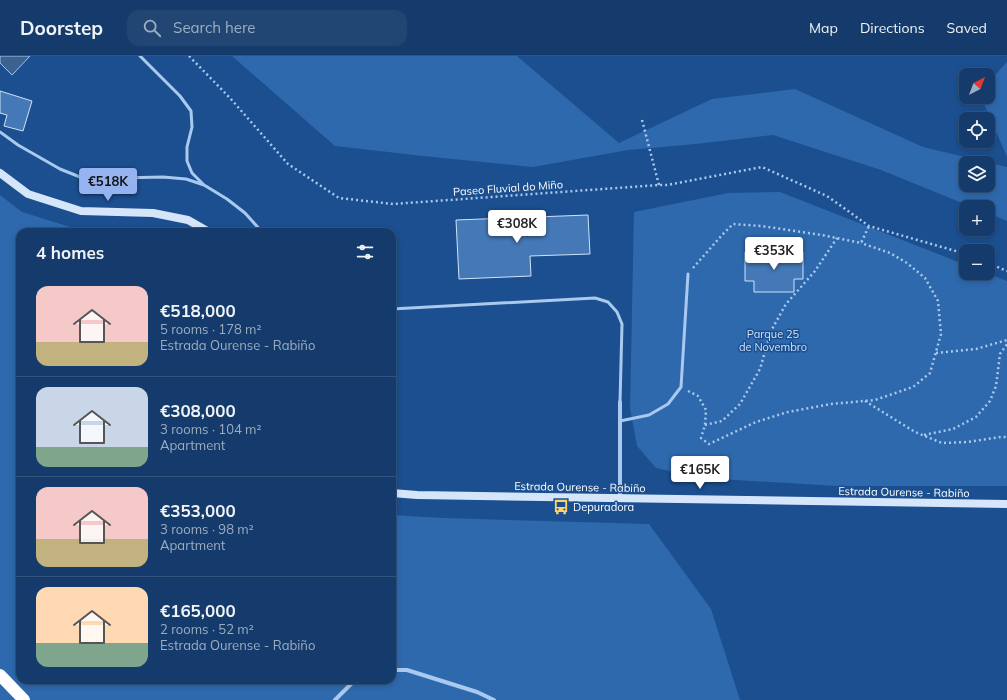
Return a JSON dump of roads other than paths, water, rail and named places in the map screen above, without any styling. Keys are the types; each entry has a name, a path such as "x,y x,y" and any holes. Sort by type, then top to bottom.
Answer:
{"highway":[{"path":"0,675 24,700"}],"main road":[{"path":"0,173 28,194 81,211 153,213 188,220 202,228"},
{"name":"Estrada Ourense - Rabiño","path":"396,493 417,495 1007,504"}],"street":[{"path":"620,402 620,498"},
{"path":"396,670 407,670 414,672 477,692 494,700"},
{"path":"335,700 351,684"}],"lane":[{"path":"140,56 180,96 191,111 192,127 187,147 187,162 192,173 204,185 245,212 259,228"},
{"path":"0,132 18,145 60,169 90,181 118,178 163,177 186,180 204,185"},
{"path":"620,420 649,415 668,404 681,387 688,274"},
{"path":"396,309 595,298 608,302 616,312 622,324 620,402"}],"place":[{"name":"Depuradora","path":"561,507"}],"park label":[{"name":"Parque 25 de Novembro","path":"773,340"}]}
